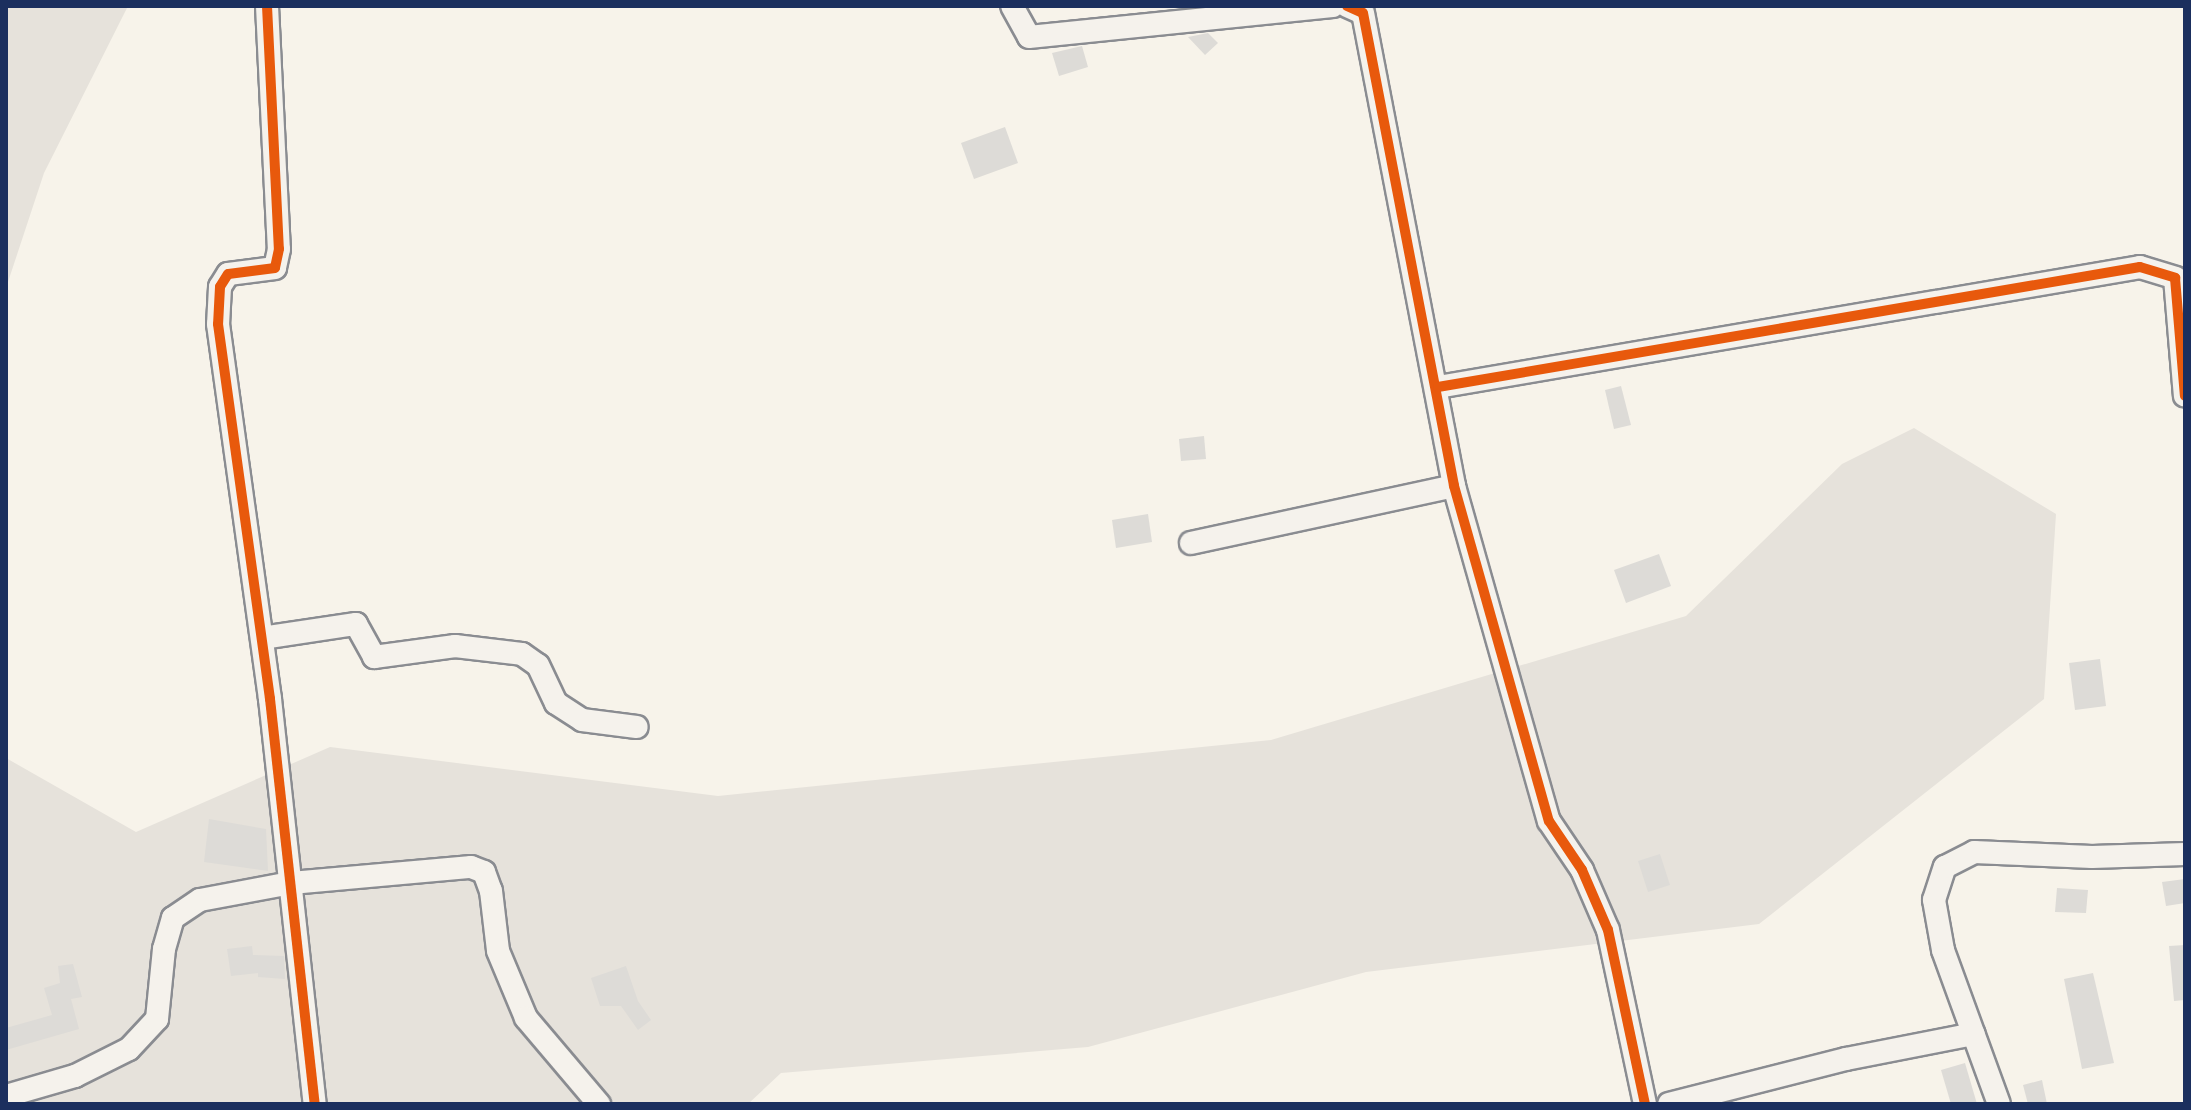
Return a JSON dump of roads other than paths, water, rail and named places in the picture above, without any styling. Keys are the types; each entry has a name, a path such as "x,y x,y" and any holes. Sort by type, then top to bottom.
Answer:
{"street":[{"path":"267,6 279,249 275,268 228,274 220,287 218,324 262,638 315,1104"},
{"path":"1012,6 1029,37 1332,6"},
{"path":"1347,6 1363,13 1438,387 1454,486 1549,821 1582,870 1608,930 1645,1104"},
{"path":"1438,387 2140,267 2175,278 2185,396"},
{"path":"1191,543 1454,486"},
{"path":"262,638 356,624 374,657 455,646 522,654 538,665 556,703 582,720 637,727"},
{"path":"1999,1104 1943,950 1934,900 1945,867 1974,852 2185,854"},
{"path":"6,1096 75,1076 129,1049 157,1019 164,949 173,918 200,900 291,883 471,867 484,872 498,951 526,1018 599,1104"},
{"path":"1669,1104 1846,1059 1974,1034"}]}
